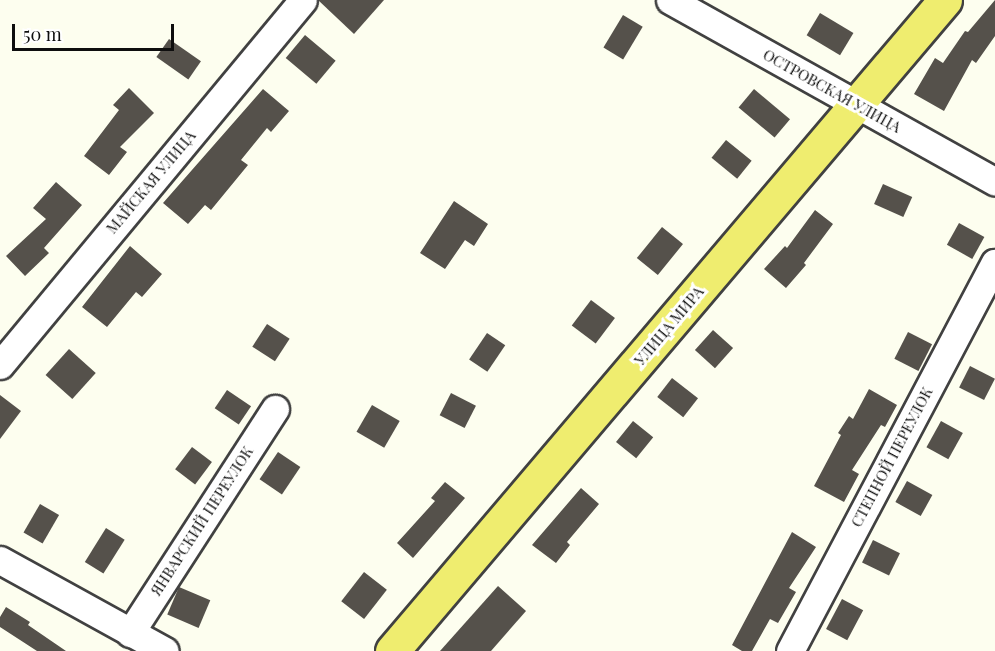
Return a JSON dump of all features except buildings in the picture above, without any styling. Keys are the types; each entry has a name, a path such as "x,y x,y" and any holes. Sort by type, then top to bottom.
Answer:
{"main road":[{"name":"УЛИЦА МИРА","path":"392,651 945,0"}],"street":[{"name":"МАЙСКАЯ УЛИЦА","path":"0,365 303,0"},
{"name":"ОСТРОВСКАЯ УЛИЦА","path":"670,0 995,182"},
{"name":"СТЕПНОЙ ПЕРЕУЛОК","path":"790,651 995,262"},
{"name":"ЯНВАРСКИЙ ПЕРЕУЛОК","path":"130,633 275,409"},
{"path":"0,560 165,651"}]}
